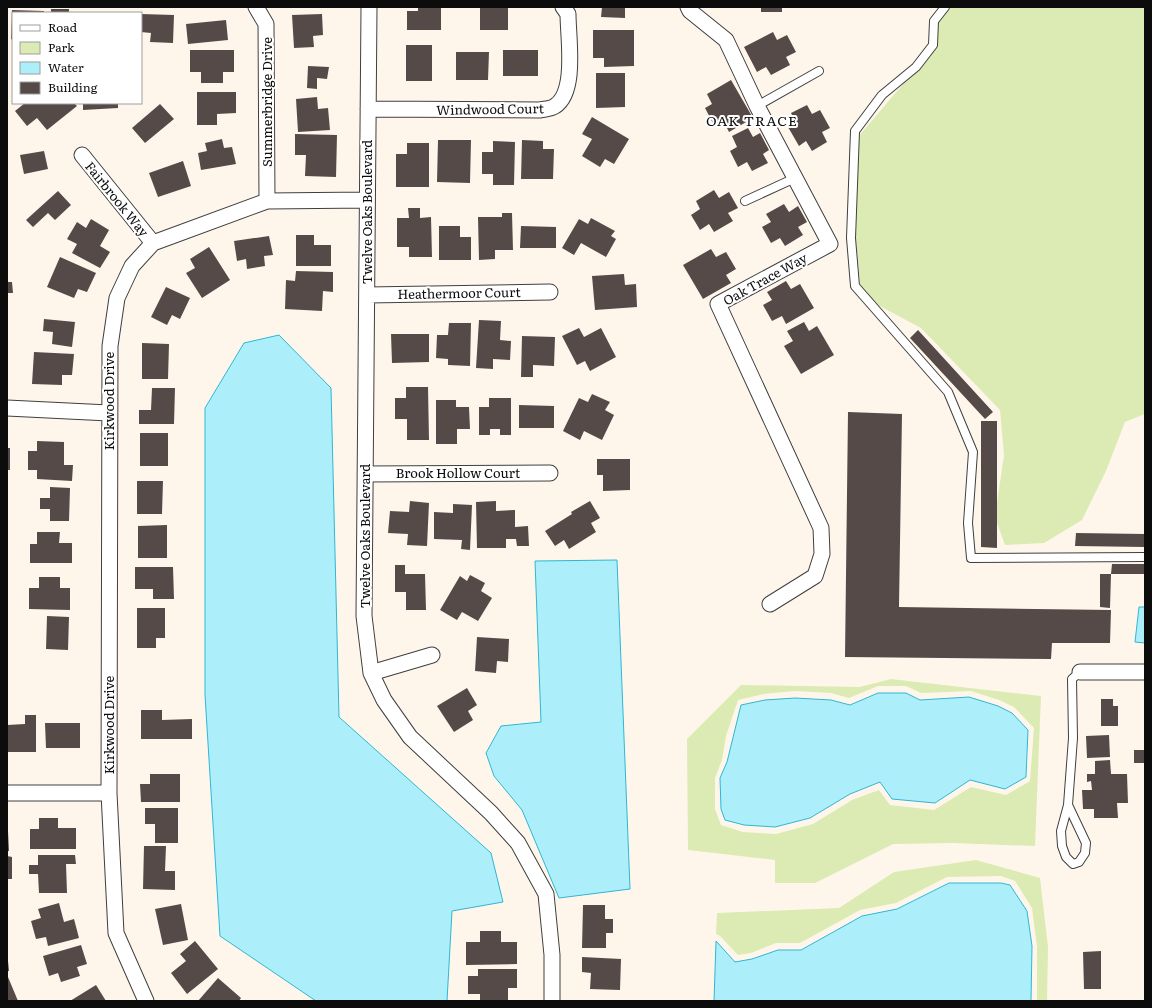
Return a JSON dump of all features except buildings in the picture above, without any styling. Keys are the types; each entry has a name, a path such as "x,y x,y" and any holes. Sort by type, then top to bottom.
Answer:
{"street":[{"name":"Summerbridge Drive","path":"256,7 266,24 267,201"},
{"name":"Twelve Oaks Boulevard","path":"369,7 364,616 371,673 384,700 410,737 491,813 518,843 546,894 552,955 552,1001"},
{"name":"Windwood Court","path":"368,109 540,110 555,107 564,97 569,83 568,14 563,7"},
{"name":"Oak Trace Way","path":"688,7 690,11 726,40 757,106 830,244 718,304 821,528 822,554 815,576 770,604"},
{"name":"Fairbrook Way","path":"82,155 153,244"},
{"name":"Kirkwood Drive","path":"109,793 110,346 117,298 132,266 153,244 267,201 367,200"},
{"name":"Heathermoor Court","path":"367,295 550,292"},
{"path":"7,408 109,413"},
{"name":"Brook Hollow Court","path":"365,474 550,473"},
{"path":"371,673 432,655"},
{"path":"1080,672 1145,672"},
{"path":"7,793 109,793 116,932 146,1001"}],"lane":[{"path":"945,7 934,21 933,44 916,67 882,95 855,131 851,238 855,286 948,392 973,452 968,523 971,558 1145,557"},
{"path":"757,106 819,71"},
{"path":"746,201 795,178"},
{"path":"1068,805 1086,842 1085,853 1079,862 1073,864 1066,857 1062,846 1061,831 1068,805 1073,738 1072,680 1080,672"}],"green space":[{"path":"938,7 1145,7 1145,414 1125,422 1106,471 1082,520 1044,543 1005,545 995,517 1004,455 1000,410 921,328 861,296 855,227 852,144 938,43"},
{"path":"891,679 1041,696 1035,846 953,843 893,844 815,883 775,883 775,860 688,850 687,739 741,685 860,687","holes":["878,686 906,686 921,693 971,691 999,700 1014,707 1034,728 1030,781 1006,795 971,787 934,810 890,805 879,790 852,800 813,824 776,834 743,832 721,825 715,809 715,778 722,760 726,736 738,700 764,694 795,691 831,693 849,698"]},
{"path":"976,860 1040,878 1048,947 1047,1001 1037,1001 1037,946 1032,908 1015,881 1001,876 947,877 896,903 860,910 800,943 776,943 751,953 738,955 720,936 716,934 717,913 839,908 894,872"}],"water":[{"path":"279,335 331,388 339,717 491,853 503,902 452,911 447,1001 316,1001 220,936 205,695 205,408 244,343"},
{"path":"617,560 630,889 559,898 522,810 494,776 486,753 501,726 541,722 535,561"},
{"path":"1139,607 1145,607 1145,643 1135,642"},
{"path":"878,693 906,693 920,700 969,697 998,706 1012,713 1028,730 1026,777 1005,789 970,780 935,803 892,799 880,782 850,794 810,818 775,827 744,825 725,820 721,809 720,778 727,762 741,705 765,700 795,698 831,700 850,705"},
{"path":"949,883 1001,883 1010,885 1027,911 1032,946 1031,1001 714,1001 716,941 735,962 752,959 778,950 801,950 862,916 897,909"}],"district":[{"name":"OAK TRACE","path":"752,121"}]}
